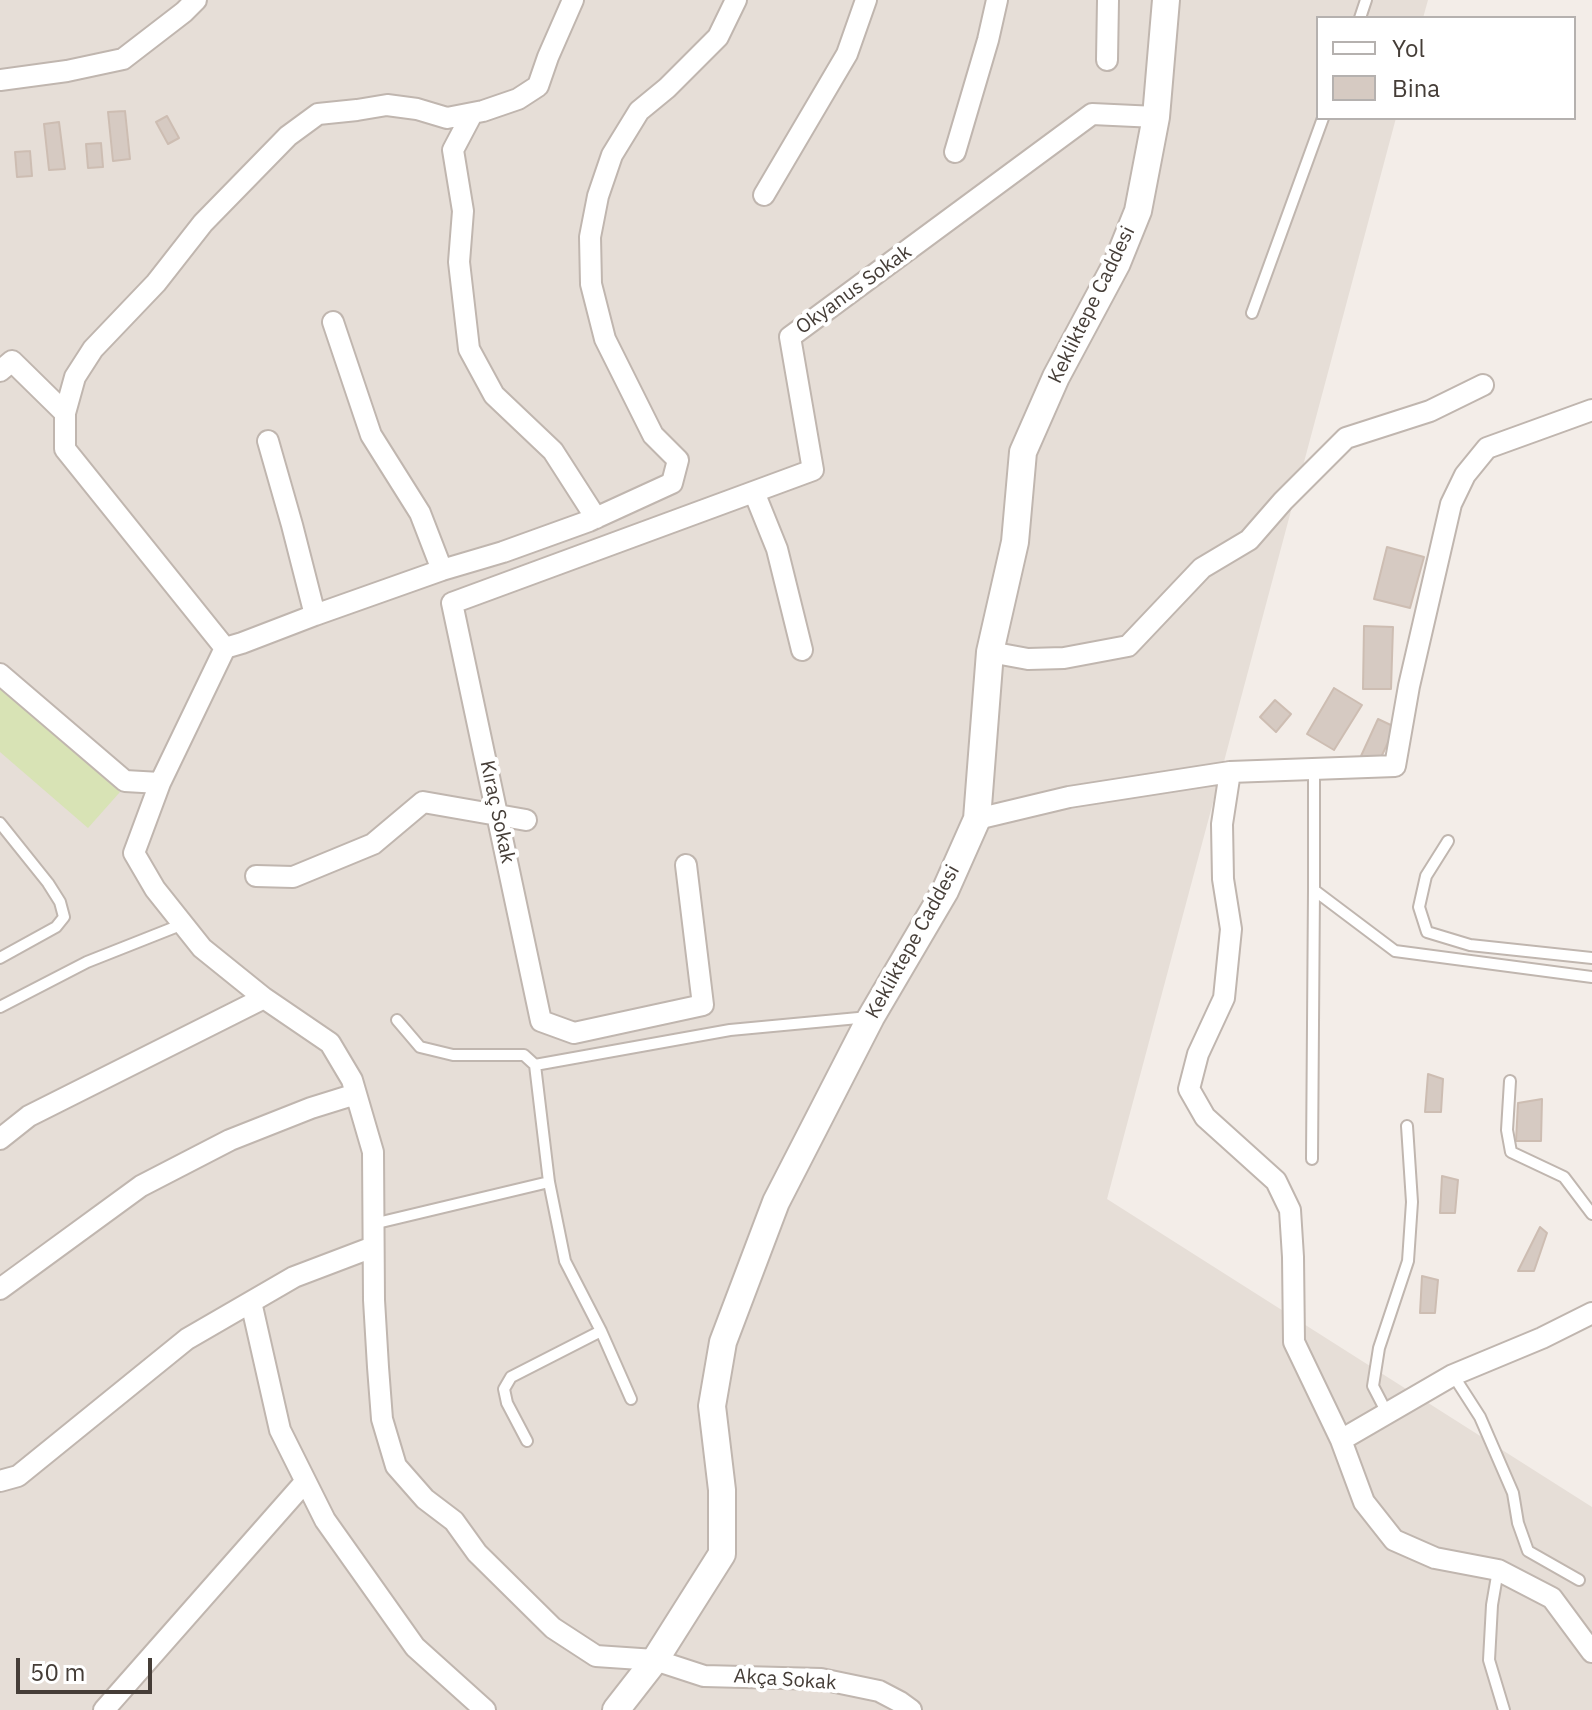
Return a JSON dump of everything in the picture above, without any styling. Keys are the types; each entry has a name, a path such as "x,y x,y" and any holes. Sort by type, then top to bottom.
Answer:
{"street":[{"path":"0,80 67,71 123,59 196,0"},
{"path":"225,648 65,449 65,413 75,377 93,349 156,283 203,223 288,136 318,114 387,105 417,109 447,118 472,114 518,99 538,86 573,0"},
{"path":"0,674 125,781 160,783 225,648 596,518 672,483 678,460 653,435 605,339 591,284 590,237 598,196 612,155 639,111 718,37 736,0"},
{"path":"764,195 847,54 866,0"},
{"path":"955,152 997,0"},
{"path":"1107,60 1108,0"},
{"name":"Kekliktepe Caddesi","path":"616,1710 655,1660 722,1554 722,1490 712,1406 723,1342 776,1202 871,1017 945,891 977,819 990,652 1015,542 1023,452 1056,377 1117,263 1138,211 1156,117 1166,0"},
{"path":"472,114 453,150 463,211 459,262 469,349 494,395 553,451 596,518"},
{"name":"Okyanus Sokak","path":"452,603 813,470 790,337 1092,114 1156,117"},
{"path":"333,322 371,435 420,513 442,570"},
{"path":"0,371 12,361 65,413"},
{"path":"990,652 1028,659 1064,658 1128,646 1202,568 1249,540 1346,438 1430,411 1483,385"},
{"path":"977,819 1069,797 1230,772 1395,766 1409,686 1451,504 1465,475 1487,448 1592,410"},
{"path":"268,441 315,615"},
{"path":"754,492 777,549 802,650"},
{"name":"Kıraç Sokak","path":"452,603 541,1021 574,1033 703,1005 686,865"},
{"path":"1230,772 1222,824 1223,879 1231,929 1224,998 1198,1054 1189,1089 1205,1117 1276,1181 1290,1210 1294,1342 1341,1440 1364,1502 1394,1540 1435,1558 1498,1570 1552,1598 1592,1652"},
{"name":"Akça Sokak","path":"160,783 134,853 155,889 202,948 264,998 330,1043 352,1080 373,1152 374,1300 382,1419 396,1466 425,1499 454,1521 477,1553 553,1628 596,1656 655,1660 704,1676 821,1679 879,1691 911,1710"},
{"path":"256,876 293,877 373,844 423,802 526,820"},
{"path":"0,1139 29,1116 264,998"},
{"path":"0,1289 141,1186 230,1140 356,1094"},
{"path":"0,1481 18,1476 187,1339 294,1277 373,1247"},
{"path":"251,1302 280,1430 325,1520 415,1647 485,1710"},
{"path":"1341,1440 1453,1375 1542,1338 1592,1313"},
{"path":"104,1710 305,1482"}],"lane":[{"path":"1252,313 1322,120"},
{"path":"1312,1159 1314,769"},
{"path":"0,823 48,883 60,902 64,917 56,927 0,958"},
{"path":"1448,841 1426,876 1419,907 1427,932 1470,945 1592,958"},
{"path":"1314,890 1395,951 1592,977"},
{"path":"0,1007 87,962 183,924"},
{"path":"535,1065 730,1030 871,1017"},
{"path":"397,1020 420,1047 453,1055 524,1055 535,1065 549,1182 565,1261 631,1399"},
{"path":"1510,1081 1507,1130 1511,1152 1564,1177 1592,1214"},
{"path":"1387,1413 1373,1386 1379,1348 1408,1261 1412,1202 1407,1126"},
{"path":"373,1224 549,1182"},
{"path":"527,1441 507,1403 504,1389 511,1377 601,1331"},
{"path":"1453,1375 1480,1417 1513,1493 1518,1523 1528,1551 1579,1580"},
{"path":"1498,1570 1492,1605 1489,1660 1504,1710"}],"shaded area":[{"path":"0,0 1428,0 1424,16 1316,16 1316,120 1395,120 1107,1199 1592,1507 1592,1710 0,1710"}],"green space":[{"path":"0,688 120,792 88,828 0,752"}],"building":[{"path":"125,111 130,159 113,161 108,112"},
{"path":"167,116 179,138 168,144 156,122"},
{"path":"59,122 65,169 49,170 44,124"},
{"path":"101,143 103,167 88,168 86,144"},
{"path":"30,151 32,176 17,177 15,152"},
{"path":"1387,547 1424,557 1410,608 1374,599"},
{"path":"1364,626 1393,627 1391,689 1363,689"},
{"path":"1334,688 1362,705 1334,750 1307,734"},
{"path":"1275,700 1291,714 1276,732 1260,717"},
{"path":"1378,719 1395,727 1378,764 1361,756"},
{"path":"1428,1074 1443,1079 1441,1112 1425,1112"},
{"path":"1542,1099 1541,1141 1516,1141 1518,1103"},
{"path":"1442,1176 1458,1180 1455,1213 1440,1213"},
{"path":"1540,1227 1547,1233 1534,1271 1518,1271"},
{"path":"1422,1276 1438,1280 1435,1313 1420,1313"}]}
